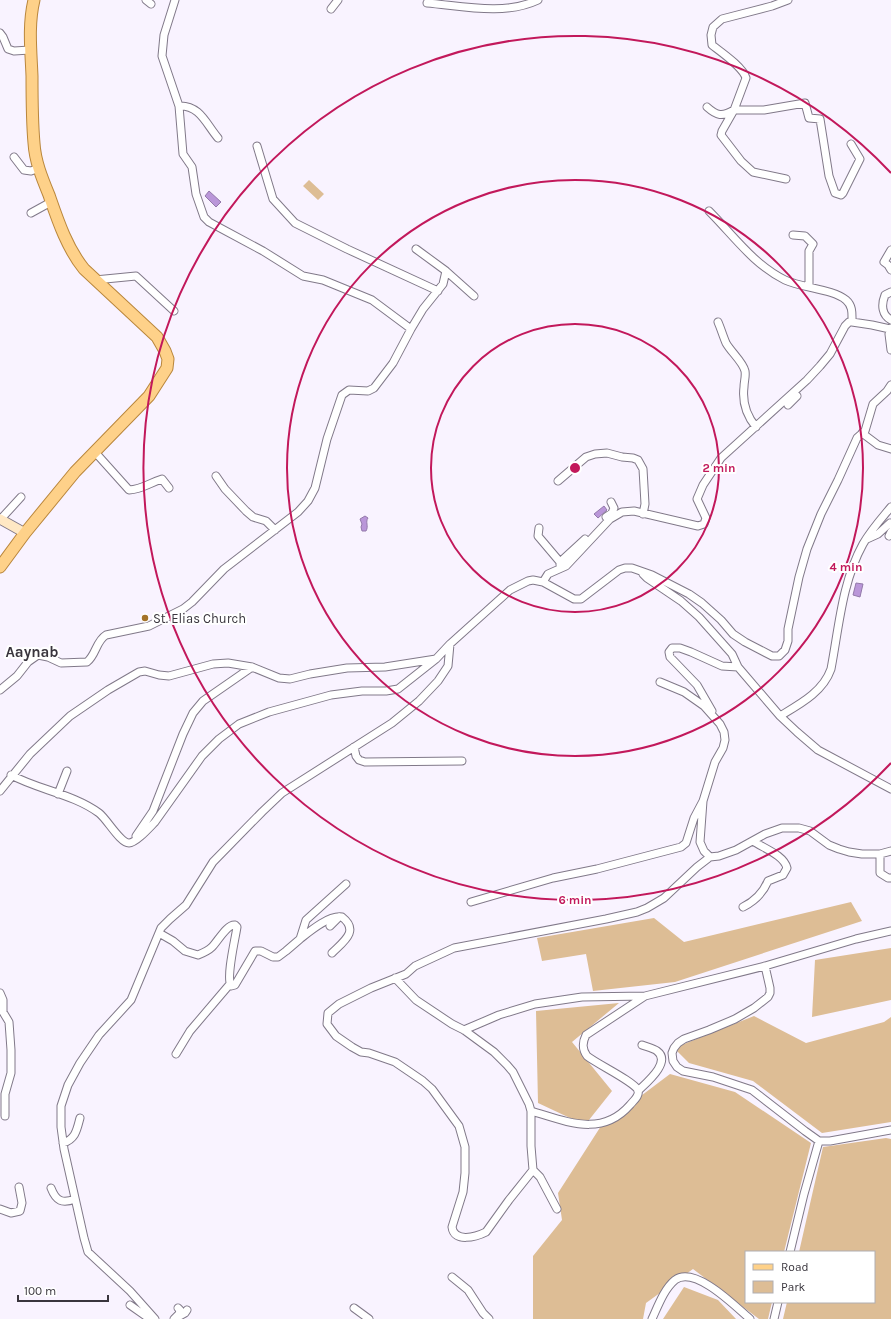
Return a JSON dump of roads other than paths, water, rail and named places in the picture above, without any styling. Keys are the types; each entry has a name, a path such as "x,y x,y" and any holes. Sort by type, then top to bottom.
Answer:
{"main road":[{"path":"0,567 65,483 94,451 149,396 167,368 168,359 163,345 157,337 95,280 77,261 51,202 39,168 34,144 30,50 31,16 34,0"}],"street":[{"path":"175,0 164,35 162,56 179,106 183,154 192,167 196,194 204,217 209,222 262,251 303,276 322,280 372,300 411,329"},
{"path":"331,9 338,0"},
{"path":"427,3 499,8 516,7 538,0"},
{"path":"786,179 753,172 741,161 721,135 722,130 734,110 746,78 745,74 740,68 712,45 711,35 713,27 722,19 772,6 788,0"},
{"path":"0,33 8,50 30,50"},
{"path":"707,106 714,113 722,115 734,110 764,110 805,103 809,118 820,119 829,176 835,193 838,195 843,193 860,159 851,144"},
{"path":"179,106 186,105 201,113 218,138"},
{"path":"257,146 273,199 295,223 438,291"},
{"path":"14,157 17,163 24,170 30,171 39,168"},
{"path":"32,213 51,202"},
{"path":"708,211 761,265 795,284 831,293 845,299 852,308 852,322"},
{"path":"793,235 804,236 813,244 809,251 810,280 808,287"},
{"path":"416,249 446,271 474,296"},
{"path":"891,250 884,262 891,270"},
{"path":"0,690 17,676 28,662 38,655 48,657 60,663 87,662 100,640 106,635 149,626 183,609 192,602 220,572 298,512 312,495 318,481 327,439 342,395 349,390 368,391 374,388 393,363 423,309 443,284 446,271"},
{"path":"95,280 136,276 174,311"},
{"path":"891,292 885,296 882,307 887,318 891,320"},
{"path":"718,322 725,341 743,366 745,372 744,391 746,411 748,417 756,427"},
{"path":"539,528 538,536 541,541 559,565 566,566 610,519 617,514 634,511 698,526 704,524 706,518 697,499 703,485 721,458 792,394 820,366 830,354 845,326 849,322 890,329 889,334 891,350"},
{"path":"12,776 26,783 90,807 108,822 122,840 127,843 131,843 147,831 155,822 202,756 219,739 239,724 269,712 331,695 362,691 386,691 398,689 436,659 450,644 510,590 528,581 534,580 543,582 574,599 581,599 619,570 632,568 652,575 689,594 702,603 721,620 733,634 772,656 779,656 784,650 788,641 788,629 797,587 811,539 821,514 857,438 862,434 868,424 873,404 887,391 891,385"},
{"path":"788,405 797,396 792,394"},
{"path":"862,434 878,445 891,449"},
{"path":"94,451 129,490 142,488 162,479 169,488"},
{"path":"558,480 586,457 595,454 607,453 633,458 638,460 644,469 644,514"},
{"path":"216,476 225,489 246,511 253,517 266,521 275,530"},
{"path":"21,497 0,519 25,533"},
{"path":"543,582 548,574 612,512 614,508 611,502"},
{"path":"780,716 820,688 829,677 847,584 856,561 872,530 891,507"},
{"path":"867,539 878,534 890,523 891,525"},
{"path":"641,572 647,578 681,601 699,617 732,654 738,667 780,716 818,750 891,789"},
{"path":"155,1319 130,1292 88,1252 63,1143 60,1114 61,1106 68,1086 80,1063 96,1040 131,1000 163,925 186,905 213,862 282,793 410,709 438,681 448,666 450,644"},
{"path":"471,902 553,878 597,869 681,847 686,843 694,818 703,801 715,762 723,748 725,740 724,732 720,724 697,685 673,661 669,652 672,648 680,648 702,656 722,666 738,667"},
{"path":"0,791 30,754 70,716 108,690 139,672 145,671 169,676 213,664 228,663 252,666 279,678 290,679 348,668 385,667 436,659"},
{"path":"131,843 153,811 183,734 193,713 203,701 252,666"},
{"path":"660,682 694,698 704,706 720,724"},
{"path":"354,747 356,756 359,760 365,762 462,761"},
{"path":"58,794 67,771"},
{"path":"703,801 700,842 704,851 710,857"},
{"path":"534,1170 509,1200 486,1232 481,1235 465,1237 455,1235 452,1227 463,1192 466,1159 466,1147 459,1126 432,1089 423,1081 395,1062 369,1053 361,1052 336,1036 327,1024 328,1013 334,1007 371,988 406,974 414,966 454,948 606,919 647,908 664,898 710,857 719,856 736,850 765,834 782,828 799,828 810,831 829,845 839,849 862,854 880,854 891,851"},
{"path":"743,907 753,901 764,889 768,881 783,875 787,868 786,863 781,858 753,841"},
{"path":"880,854 880,873 888,878 891,878"},
{"path":"300,939 306,920 346,884"},
{"path":"230,984 231,986 235,985 255,951 261,951 273,957 278,957 314,928 331,919 339,917 348,923 350,932 348,938 332,953"},
{"path":"330,926 339,917"},
{"path":"159,933 173,941 185,951 198,955 209,950 220,939 228,927 232,925 237,927 230,971 230,984 190,1031 176,1054"},
{"path":"464,1030 499,1015 544,1002 582,997 645,996 765,966 856,939 891,931"},
{"path":"765,966 770,988 768,997 754,1008 735,1019 678,1042 672,1054 673,1061 677,1067 683,1071 713,1077 752,1090 819,1140 830,1141 891,1130"},
{"path":"395,978 416,1000 452,1024 464,1030 494,1052 508,1065 517,1079 531,1111 531,1146 534,1170 540,1177 557,1209"},
{"path":"0,993 3,1000 3,1012 9,1022 11,1050 11,1072 5,1094 5,1116"},
{"path":"638,1091 631,1083 587,1056 582,1046 586,1035 645,996"},
{"path":"531,1111 576,1124 585,1125 603,1123 612,1120 627,1108 637,1097 638,1091 661,1065 662,1059 660,1054 656,1050 642,1045"},
{"path":"63,1143 69,1141 75,1134 80,1118"},
{"path":"790,1251 819,1140"},
{"path":"0,1209 11,1213 20,1211 22,1203 19,1187"},
{"path":"51,1188 53,1194 59,1200 67,1202 75,1199"},
{"path":"652,1319 670,1285 676,1279 684,1276 694,1278 716,1290 750,1319"},
{"path":"452,1277 468,1290 483,1313 489,1319"},
{"path":"774,1319 778,1303"},
{"path":"130,1305 150,1319"},
{"path":"175,1318 180,1310 178,1308"},
{"path":"354,1308 369,1319"},
{"path":"175,1318 185,1313 187,1310"}],"place":[{"name":"St. Elias Church","path":"145,618"}],"district":[{"name":"Aaynab","path":"32,652"}]}
